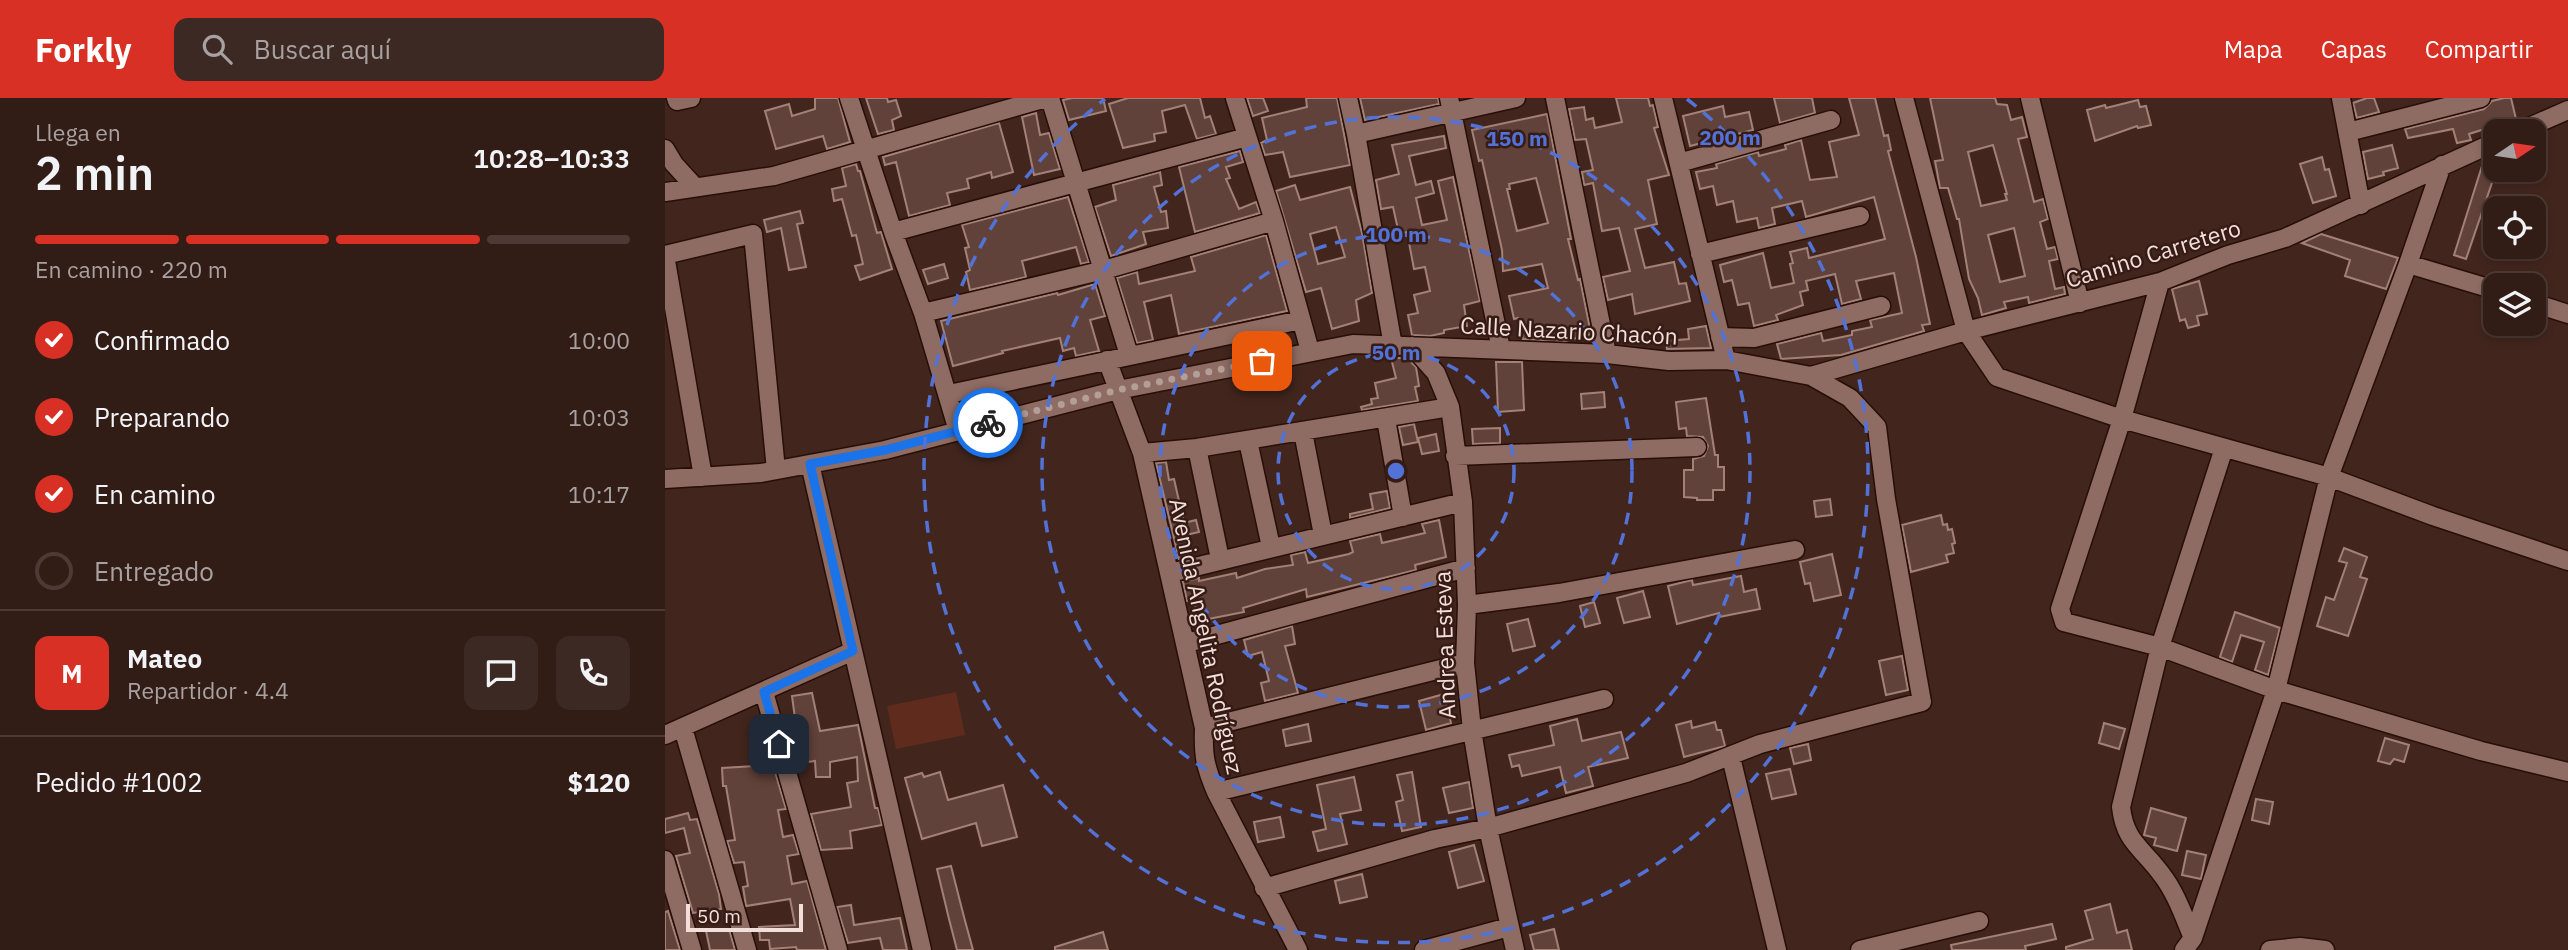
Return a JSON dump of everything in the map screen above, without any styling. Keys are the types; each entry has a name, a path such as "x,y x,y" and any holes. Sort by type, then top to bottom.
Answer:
{"street":[{"path":"849,98 923,313 958,431"},
{"path":"665,192 774,176 1048,98 1129,355"},
{"path":"1235,98 1274,221 1310,351"},
{"path":"1348,98 1393,346"},
{"path":"1356,134 1450,105 1516,98"},
{"path":"1555,98 1607,354"},
{"path":"1663,98 1726,360"},
{"path":"1904,98 1966,331 1997,377 2122,419 2329,477 2433,516 2568,561"},
{"path":"2341,98 2361,205"},
{"path":"2348,132 2481,98"},
{"path":"2033,99 2080,303"},
{"path":"1450,105 1501,349"},
{"path":"2546,120 2568,110"},
{"path":"1679,163 1832,120"},
{"path":"893,232 1247,136"},
{"name":"Camino Carretero","path":"1811,376 1966,331 2160,282 2228,255 2285,238 2483,147"},
{"path":"665,149 674,164 695,187"},
{"path":"2189,944 2276,690 2329,477 2442,165"},
{"path":"1700,254 1860,216"},
{"path":"923,313 1104,270 1274,221"},
{"path":"703,477 665,255 753,234 776,470"},
{"path":"2408,264 2483,286"},
{"path":"2160,282 2122,419 2060,609 2064,622 2160,647 2276,690 2481,751 2568,772"},
{"path":"1720,337 1753,338 1881,306"},
{"path":"2546,307 2568,314"},
{"path":"949,394 1301,320"},
{"name":"Calle Nazario Chacón","path":"665,479 776,470 885,450 1118,390 1353,344 1607,354 1669,361 1726,360 1811,376 1850,398 1877,426 1886,499 1923,702 1760,744 1731,757"},
{"name":"Andrea Esteva","path":"1412,346 1436,373 1450,407 1463,502 1467,605 1465,663 1472,730 1488,828 1515,950"},
{"name":"Avenida Angelita Rodríguez","path":"1107,360 1142,453 1187,643 1204,728 1203,756 1216,792 1298,950"},
{"path":"1142,453 1197,448 1450,407"},
{"path":"1386,419 1403,517"},
{"path":"1303,432 1323,536"},
{"path":"1248,440 1271,547"},
{"path":"1455,456 1697,447"},
{"path":"1197,448 1220,559"},
{"path":"2189,944 2163,875 2129,838 2121,807 2160,647 2224,448"},
{"path":"810,464 922,950"},
{"path":"1170,573 1463,502"},
{"path":"1467,605 1559,593 1795,550"},
{"path":"1187,643 1466,568"},
{"path":"665,735 853,651"},
{"path":"1204,728 1465,663"},
{"path":"764,692 838,950"},
{"path":"1216,792 1604,699"},
{"path":"683,729 747,950"},
{"path":"1264,888 1435,839 1488,828 1672,777 1731,757 1777,950"},
{"path":"665,859 692,950"},
{"path":"1860,950 1979,921"},
{"path":"1424,950 1509,927"},
{"path":"2270,950 2300,947 2322,950"}],"shaded area":[{"path":"956,692 965,735 896,749 887,706"}],"building":[{"path":"815,98 838,98 850,142 827,149 823,136 776,149 765,111 789,104 792,116 815,109"},
{"path":"866,98 887,98 888,102 896,100 901,116 892,120 894,130 878,134"},
{"path":"1103,98 1106,111 1069,120 1063,100"},
{"path":"1128,98 1200,98 1205,118 1210,116 1216,134 1197,139 1185,105 1162,111 1166,132 1154,134 1155,141 1123,148 1109,104"},
{"path":"1247,98 1263,98 1268,111 1253,116"},
{"path":"1306,98 1337,98 1350,165 1290,177 1283,152 1265,155 1261,143 1267,140 1262,118 1307,107"},
{"path":"1360,98 1438,98 1439,104 1365,120"},
{"path":"1616,98 1648,98 1650,106 1653,105 1658,127 1654,128 1669,175 1648,180 1657,224 1635,229 1645,268 1674,262 1679,284 1686,283 1690,301 1635,314 1632,294 1608,300 1603,277 1630,271 1619,228 1602,231 1593,183 1584,185 1582,172 1593,170 1586,139 1575,140 1569,109 1584,107 1586,120 1593,118 1595,128 1622,122"},
{"path":"1774,98 1812,98 1815,113 1780,123"},
{"path":"1849,98 1875,98 1884,136 1888,135 1891,150 1888,151 1916,257 1930,324 1922,325 1924,331 1841,355 1781,359 1777,344 1821,333 1823,341 1852,335 1852,331 1872,327 1870,320 1902,313 1894,273 1856,281 1861,299 1842,304 1835,274 1806,281 1808,290 1800,292 1803,305 1776,315 1778,320 1754,326 1749,303 1738,305 1732,280 1724,282 1720,265 1763,253 1771,288 1794,283 1790,252 1807,248 1809,258 1885,239 1874,197 1806,217 1802,201 1772,208 1775,224 1759,228 1757,218 1737,222 1733,201 1717,205 1713,186 1700,189 1696,172 1717,168 1716,164 1758,152 1759,156 1786,149 1785,145 1801,140 1810,180 1837,177 1829,142 1859,135"},
{"path":"1930,98 1995,98 1997,104 2007,105 2011,120 2022,117 2027,137 2018,139 2034,202 2043,199 2048,219 2040,222 2047,249 2055,247 2058,259 2049,261 2055,289 2064,287 2065,294 2029,303 2028,297 2004,302 2006,308 1982,315 1969,279 1959,219 1948,188 1940,188 1935,161 1943,160","holes":["1993,145 2007,200 1981,206 1968,152","2014,228 2025,276 2000,282 1988,235"]},
{"path":"2374,98 2379,112 2357,118 2353,103"},
{"path":"2511,98 2516,119 2483,119 2483,130 2469,134 2471,140 2457,143 2453,129 2408,138 2405,129 2484,109 2492,101"},
{"path":"2138,100 2140,107 2146,106 2151,125 2137,126 2095,141 2087,110"},
{"path":"1723,106 1725,117 1749,112 1753,130 1690,146 1683,116"},
{"path":"1036,113 1040,135 1049,133 1060,169 1034,175 1022,117"},
{"path":"1547,114 1571,239 1568,239 1578,280 1580,279 1591,334 1566,341 1523,339 1518,318 1514,319 1509,296 1548,288 1542,264 1503,271 1502,250 1482,160 1479,161 1472,130","holes":["1536,178 1548,223 1517,231 1507,189 1510,189 1509,184"]},
{"path":"999,123 1013,172 992,178 991,172 967,179 969,188 947,193 950,205 909,216 896,162 885,165 883,157"},
{"path":"1444,136 1446,148 1409,156 1416,185 1431,181 1434,193 1416,198 1422,225 1447,220 1438,181 1453,177 1480,301 1464,305 1467,326 1444,330 1444,333 1430,336 1412,335 1408,315 1418,313 1414,295 1430,291 1425,267 1414,269 1407,232 1399,234 1393,207 1381,209 1376,180 1399,174 1392,145"},
{"path":"2392,145 2398,168 2368,179 2363,152"},
{"path":"1240,151 1243,162 1226,167 1230,178 1226,179 1239,209 1256,202 1260,213 1195,232 1179,167"},
{"path":"2322,157 2325,170 2329,169 2336,196 2313,203 2300,164"},
{"path":"856,164 877,233 881,232 892,269 860,280 855,266 863,264 856,235 852,236 842,199 834,201 832,189 846,186 842,168"},
{"path":"2482,166 2483,182 2492,182 2487,196 2483,196 2483,209 2466,259 2454,255"},
{"path":"1160,172 1162,185 1154,187 1161,212 1166,211 1168,228 1143,232 1146,244 1111,256 1095,207 1116,200 1113,185"},
{"path":"1295,185 1300,200 1350,187 1362,233 1372,293 1356,300 1359,321 1332,329 1321,288 1306,292 1276,191","holes":["1336,227 1345,257 1318,264 1310,234"]},
{"path":"1068,197 1089,262 1081,264 1076,247 1022,261 1026,277 970,290 966,272 970,270 965,248 969,247 962,225"},
{"path":"800,211 803,223 797,224 806,267 789,270 781,228 767,232 764,220"},
{"path":"2321,234 2398,258 2386,289 2345,276 2350,260 2302,243"},
{"path":"1266,235 1287,311 1179,334 1171,295 1144,302 1153,340 1137,343 1117,278 1137,272 1139,284 1195,271 1191,257"},
{"path":"944,264 948,278 928,284 923,270"},
{"path":"2199,281 2207,314 2197,316 2199,325 2188,328 2185,319 2180,321 2172,289"},
{"path":"1095,284 1105,316 1090,320 1099,351 1076,356 1074,348 1063,351 1060,338 1002,351 1003,353 953,366 941,321"},
{"path":"1706,326 1711,348 1667,349 1666,341 1689,339 1688,329"},
{"path":"1391,358 1407,358 1416,367 1419,386 1415,387 1418,401 1362,410 1361,407 1372,404 1371,399 1378,398 1375,383 1396,378"},
{"path":"1496,362 1522,362 1524,410 1498,412"},
{"path":"1604,392 1605,407 1582,409 1581,394"},
{"path":"1706,398 1718,467 1724,467 1724,490 1713,490 1713,500 1697,500 1684,497 1684,470 1693,470 1693,459 1704,456 1708,446 1703,437 1687,436 1686,428 1679,429 1676,402"},
{"path":"1414,424 1418,442 1403,445 1399,427"},
{"path":"1500,428 1500,443 1473,444 1472,429"},
{"path":"1436,434 1439,451 1422,454 1418,438"},
{"path":"1166,462 1169,480 1174,479 1184,523 1196,520 1199,532 1186,535 1192,556 1179,559 1156,463"},
{"path":"1387,491 1390,508 1350,518 1350,514 1373,509 1370,494"},
{"path":"1830,499 1832,515 1816,517 1814,501"},
{"path":"1941,515 1943,525 1947,524 1948,530 1952,529 1954,553 1946,555 1948,562 1911,572 1902,525"},
{"path":"1439,520 1446,557 1415,565 1416,570 1307,597 1306,589 1243,608 1244,612 1198,621 1194,599 1187,601 1183,582 1236,573 1237,578 1265,569 1293,565 1291,555 1305,552 1308,563 1349,554 1353,552 1350,541 1380,534 1382,543 1425,533 1422,524"},
{"path":"2344,548 2367,557 2360,577 2367,579 2348,636 2317,626 2326,597 2334,600 2347,563 2339,561"},
{"path":"1832,554 1841,595 1814,601 1810,583 1805,584 1800,562"},
{"path":"1741,576 1744,592 1756,589 1760,609 1719,617 1719,613 1677,624 1668,586 1692,580 1693,585"},
{"path":"1643,591 1650,617 1624,623 1617,598"},
{"path":"1594,602 1600,623 1585,627 1580,606"},
{"path":"2235,612 2280,628 2268,675 2255,670 2264,642 2241,635 2232,662 2220,657"},
{"path":"1528,619 1535,646 1513,651 1507,624"},
{"path":"1292,626 1295,644 1285,646 1298,693 1265,701 1261,683 1269,681 1262,652 1248,656 1244,640"},
{"path":"1902,656 1908,690 1886,695 1879,661"},
{"path":"812,693 820,731 858,725 875,808 878,808 882,825 850,831 852,848 821,850 811,814 851,807 847,783 858,781 857,757 830,762 830,777 816,777 815,761 801,763 792,696"},
{"path":"1444,694 1451,723 1426,730 1419,701"},
{"path":"1577,719 1582,741 1621,732 1628,758 1588,767 1593,786 1566,793 1560,767 1522,776 1519,765 1512,767 1509,755 1554,745 1550,726"},
{"path":"1691,721 1692,728 1715,722 1717,730 1721,730 1725,746 1684,757 1676,725"},
{"path":"2104,723 2125,729 2119,749 2099,743"},
{"path":"1308,724 1311,741 1286,746 1283,730"},
{"path":"2385,738 2409,745 2404,762 2394,759 2390,764 2378,761"},
{"path":"1808,744 1811,760 1794,764 1790,748"},
{"path":"773,765 786,809 778,810 783,837 793,835 799,854 787,856 792,884 807,881 826,950 797,950 796,947 770,949 769,940 760,940 759,927 795,925 790,899 746,906 743,887 748,886 744,862 734,863 727,841 735,840 726,786 723,786 722,768"},
{"path":"1790,769 1796,794 1772,799 1766,774"},
{"path":"940,772 948,800 1003,785 1017,837 982,846 976,823 922,839 905,778 922,773 924,777"},
{"path":"1412,772 1421,827 1402,831 1396,802 1403,800 1397,775"},
{"path":"1354,777 1361,810 1340,814 1347,844 1318,851 1313,832 1326,829 1317,785"},
{"path":"1469,782 1473,808 1449,813 1443,788"},
{"path":"2256,799 2273,802 2269,824 2252,820"},
{"path":"2151,808 2186,818 2177,851 2154,845 2156,838 2144,835"},
{"path":"688,813 690,820 697,819 721,909 693,913 676,856 690,853 684,828 665,833 665,819"},
{"path":"1280,817 1284,837 1258,842 1254,822"},
{"path":"1474,845 1484,881 1458,888 1449,852"},
{"path":"2187,851 2206,855 2201,879 2182,875"},
{"path":"951,866 973,950 957,950 937,869"},
{"path":"1362,874 1367,897 1340,903 1335,881"},
{"path":"2110,904 2117,933 2127,930 2132,950 2066,950 2066,947 2093,939 2085,911"},
{"path":"851,905 854,925 900,918 907,950 883,950 880,938 848,943 837,907"},
{"path":"668,911 680,950 665,950 665,912"},
{"path":"2052,924 2056,939 2025,946 2026,950 1952,950 1951,945"},
{"path":"729,929 735,950 710,950 706,931"},
{"path":"1554,929 1559,950 1534,950 1530,935"},
{"path":"1103,932 1108,950 1055,950 1055,947"}],"way so far":[{"path":"988,423 1118,390 1262,361"}],"route":[{"path":"779,744 764,692 853,651 810,464 885,450 988,423"}]}
